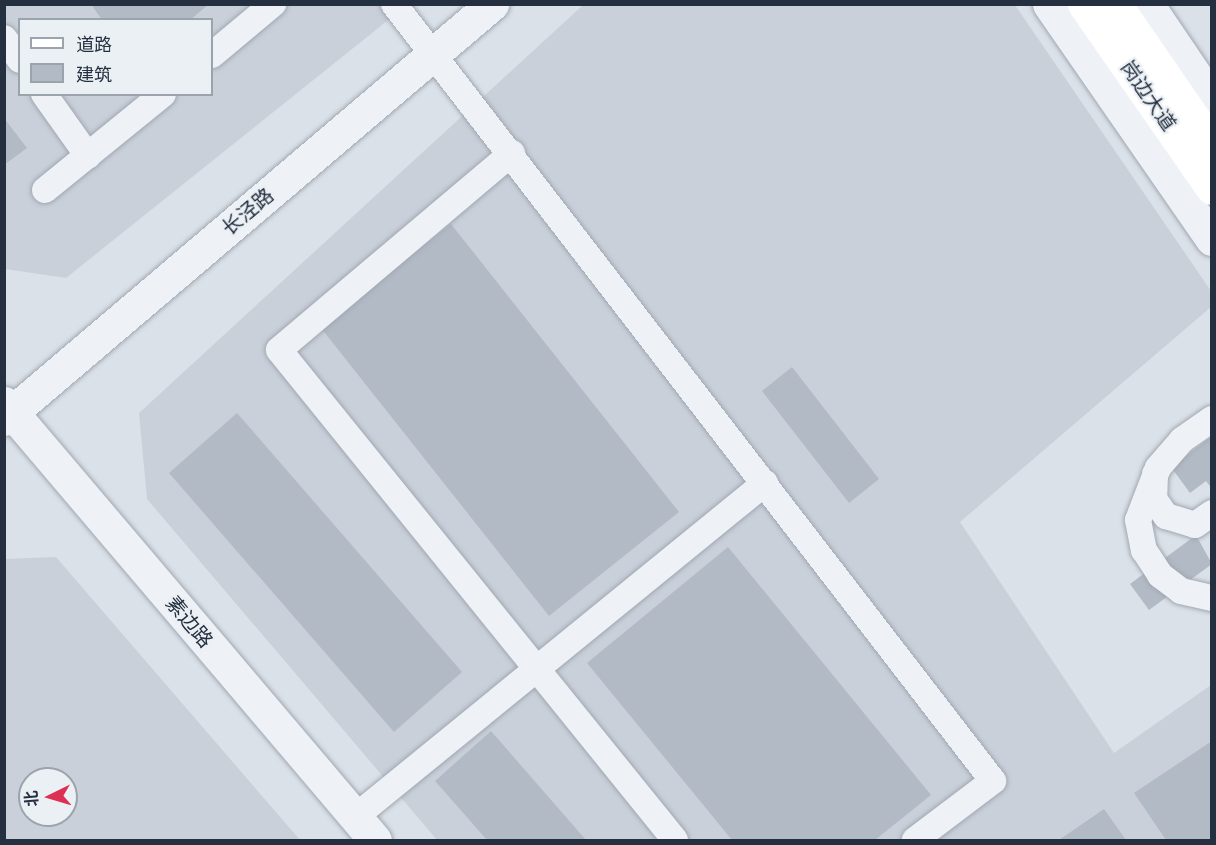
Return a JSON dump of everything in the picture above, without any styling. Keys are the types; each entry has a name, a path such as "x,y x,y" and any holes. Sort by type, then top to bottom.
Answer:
{"main road":[{"name":"岗边大道","path":"1084,4 1212,188"},
{"name":"岗边大道","path":"1115,4 1212,145"}],"street":[{"path":"213,54 273,4"},
{"path":"394,4 435,52 993,781 915,840"},
{"name":"长泾路","path":"7,412 492,4"},
{"path":"1049,4 1212,239"},
{"path":"1147,4 1212,100"},
{"path":"4,38 18,57"},
{"path":"45,96 88,156"},
{"path":"45,190 161,96"},
{"path":"512,153 279,350 675,840"},
{"name":"素边路","path":"7,412 365,829"},
{"path":"1210,415 1158,468 1140,505 1143,550 1170,584 1212,598"},
{"path":"1158,468 1154,499 1166,516 1196,525 1212,513"},
{"path":"365,829 536,669 765,483"}],"shaded area":[{"path":"5,5 407,5 66,278 5,269"},
{"path":"583,5 1015,5 1211,291 1211,307 960,522 1114,753 1211,685 1211,840 437,840 147,499 139,413"},
{"path":"56,557 300,840 5,840 5,559"}],"building":[{"path":"91,4 209,4 192,18 101,18"},
{"path":"4,118 27,148 4,165"},
{"path":"451,224 679,512 549,616 321,328"},
{"path":"792,367 879,479 849,503 762,391"},
{"path":"237,413 462,672 394,732 169,473"},
{"path":"1212,436 1212,489 1206,481 1190,493 1171,467"},
{"path":"1196,535 1212,564 1149,610 1130,584"},
{"path":"728,547 931,795 875,840 732,840 587,663"},
{"path":"491,731 586,840 487,840 435,781"},
{"path":"1212,741 1212,840 1166,840 1134,793"},
{"path":"1104,809 1126,840 1059,840"}]}
